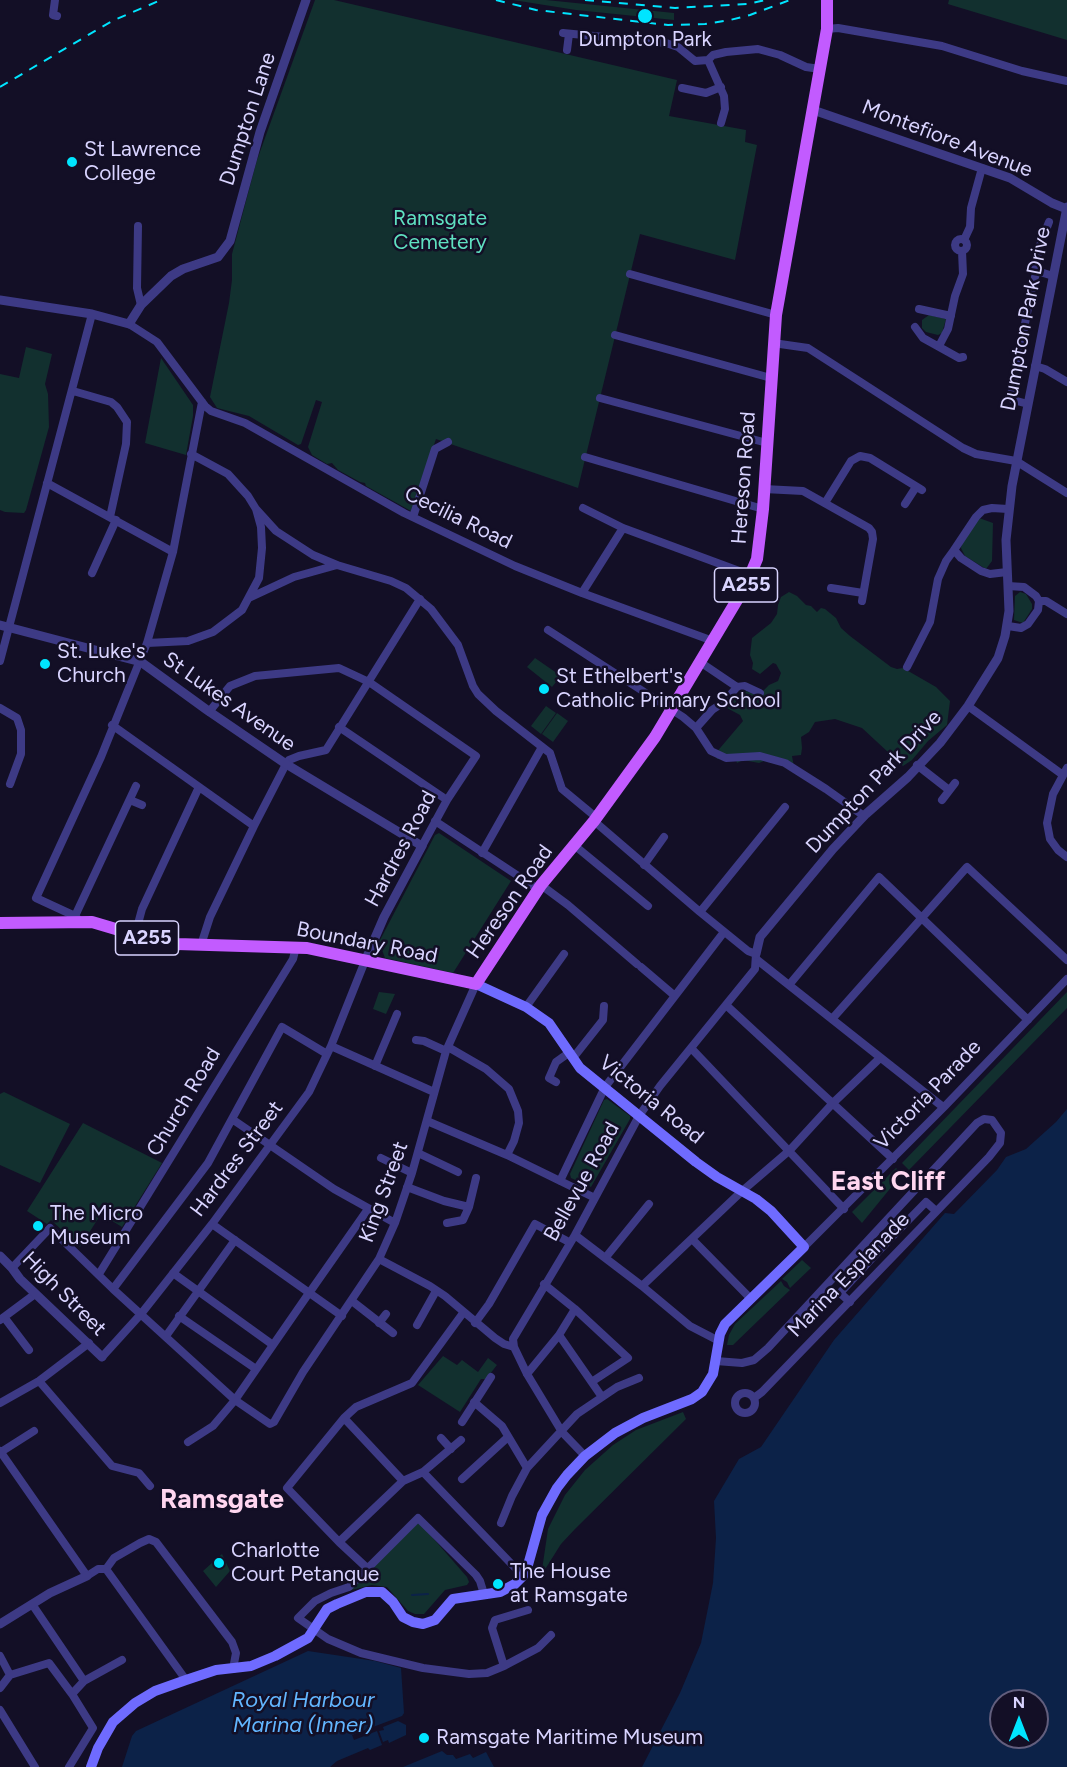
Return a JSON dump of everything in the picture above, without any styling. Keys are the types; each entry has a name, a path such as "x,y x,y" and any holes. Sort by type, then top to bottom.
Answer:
{"main road":[{"name":"Hereson Road","path":"476,984 539,887 596,819 672,711 757,559 763,509 776,315 827,29 828,1"},
{"name":"Boundary Road","path":"0,923 78,919 177,944 296,947 319,950 476,984"},
{"name":"Victoria Road","path":"476,984 526,1007 549,1023 580,1068 696,1162 741,1192 756,1199 771,1211 804,1247"},
{"name":"Victoria Parade","path":"719,1341 725,1324 804,1247"},
{"path":"91,1767 98,1748 113,1722 155,1691 216,1670 251,1666 275,1656 298,1645 315,1630 327,1609 366,1592 382,1592 393,1602 403,1617 412,1623 423,1624 435,1620 453,1599 507,1590 523,1576 542,1515 557,1488 585,1456 615,1433 630,1424 692,1399 702,1392 713,1374 719,1341"}],"street":[{"path":"55,0 53,15 57,16"},
{"name":"Dumpton Lane","path":"141,305 171,276 183,269 219,257 230,241 260,132 306,0"},
{"path":"827,29 838,28 942,46 1022,71 1067,81"},
{"path":"567,50 566,33 666,43 678,47 694,61 708,60 726,52 758,49 780,55 806,67 820,69"},
{"path":"708,60 721,87 725,103 721,123"},
{"path":"682,88 706,93 721,87"},
{"name":"Montefiore Avenue","path":"813,110 1016,181 1052,203 1067,208"},
{"path":"939,346 948,329 955,296 963,274 962,251 956,249 955,245 958,240 964,240 970,227 971,208 982,168"},
{"name":"Dumpton Park Drive","path":"756,956 760,937 833,849 940,743 968,706 995,663 1008,626 1006,553 1008,509 1067,208"},
{"path":"1028,404 1013,400 1011,395 1037,272 1035,268 1048,222"},
{"path":"129,324 141,305 137,288 138,226"},
{"path":"1037,272 1053,276"},
{"path":"630,274 776,315"},
{"path":"0,300 92,314 129,324 157,342 202,402 173,552 141,662 112,725 101,757 36,898 78,919 136,786"},
{"path":"919,309 951,316"},
{"path":"0,661 4,626 73,391 92,314"},
{"path":"915,327 923,338 958,358 963,357"},
{"path":"615,335 771,378"},
{"path":"773,343 808,348 963,448 976,454 1016,461 1067,493"},
{"path":"1035,366 1046,369 1067,382"},
{"path":"73,391 111,402 127,422 126,444 113,518 92,573"},
{"path":"600,398 767,443"},
{"name":"Cecilia Road","path":"202,402 211,411 245,423 413,517 515,566 713,641"},
{"path":"413,517 435,449 448,442"},
{"path":"191,454 228,474 276,531 295,544 337,565 391,581 406,588 420,599 452,634 478,694 550,753 562,789 644,865 700,912 943,1107"},
{"path":"825,503 851,462 860,456 870,458 919,488 905,504"},
{"path":"585,457 763,509"},
{"path":"47,483 173,552"},
{"path":"764,489 803,491 869,528 872,532 873,539 862,597 831,588"},
{"path":"583,508 623,528 750,575"},
{"path":"147,643 188,641 213,632 242,610 258,578 262,564 261,527 256,509"},
{"path":"907,668 930,622 938,579 946,561 983,510 1008,509"},
{"path":"582,593 623,528"},
{"path":"954,550 961,558 981,571 990,574 1007,573"},
{"path":"249,598 294,577 337,565"},
{"path":"1008,586 1024,587 1039,601 1038,610 1028,624 1021,627 1008,626"},
{"path":"201,945 209,919 286,764 289,760 299,756 326,750 420,599"},
{"path":"1039,601 1046,601 1067,614"},
{"name":"St Lukes Avenue","path":"4,626 141,662 286,764 422,846"},
{"path":"548,630 683,717 696,728 711,751 726,758 760,756 785,763 864,816"},
{"path":"700,662 737,687 745,686 760,693"},
{"path":"209,712 230,686 255,676 339,668 369,682"},
{"name":"Hardres Road","path":"365,961 384,917 435,821 476,756 369,682"},
{"path":"696,728 737,687"},
{"path":"968,706 1065,771 1053,794 1047,823 1050,839 1067,857"},
{"path":"0,708 17,718 21,730 21,754 10,784"},
{"path":"112,725 254,826"},
{"path":"339,727 447,800"},
{"path":"482,853 543,747"},
{"path":"917,765 952,786 942,800"},
{"path":"135,935 142,909 199,787"},
{"path":"130,800 142,805"},
{"path":"700,912 785,807"},
{"path":"435,821 482,853 568,905 675,996"},
{"path":"644,865 663,837"},
{"path":"574,845 648,906"},
{"path":"832,1019 967,867 1067,960"},
{"path":"789,985 879,877 1028,1020"},
{"path":"561,1181 605,1087 724,932"},
{"name":"Church Road","path":"99,1274 293,959 296,947"},
{"path":"526,1007 564,954"},
{"name":"Bellevue Road","path":"514,1347 513,1339 575,1234 639,1116 660,1086 755,969 756,956"},
{"name":"Hardres Street","path":"102,1358 141,1314 212,1224 309,1092 331,1046 365,961"},
{"name":"Victoria Parade","path":"804,1247 844,1209 1067,979"},
{"name":"King Street","path":"235,1400 270,1424 278,1418 303,1372 379,1259 395,1223 412,1173 447,1049 476,984"},
{"path":"726,1005 893,1159"},
{"path":"556,1082 549,1078 556,1062 571,1055 603,1020 604,1006"},
{"path":"375,1066 398,1014"},
{"path":"381,1023 391,1027"},
{"path":"113,1289 208,1163 282,1027 327,1054"},
{"path":"416,1040 447,1049 486,1069 509,1089 518,1111 519,1123 507,1155"},
{"path":"331,1046 434,1092"},
{"path":"691,1048 844,1209"},
{"path":"642,1286 789,1150 880,1058"},
{"path":"232,1119 270,1147 368,1209 395,1223"},
{"name":"Marina Esplanade","path":"716,1361 742,1363 754,1360 768,1348 977,1123 984,1119 992,1120 1001,1133 1000,1143 850,1302 754,1398"},
{"path":"427,1121 507,1155 595,1198"},
{"path":"418,1153 458,1172"},
{"path":"385,1157 412,1173"},
{"path":"447,1223 463,1220 469,1207 476,1178"},
{"path":"407,1187 444,1201 469,1207"},
{"path":"850,1302 840,1293 887,1242 926,1202 936,1211"},
{"path":"606,1257 649,1204"},
{"path":"188,1442 213,1426 235,1400 368,1209"},
{"path":"212,1224 311,1291 342,1316"},
{"path":"475,1323 489,1304 535,1224 569,1242"},
{"path":"12,1268 50,1228 235,1400"},
{"path":"575,1234 690,1326 719,1341"},
{"path":"692,1239 751,1299"},
{"path":"166,1336 235,1240"},
{"name":"High Street","path":"0,1257 102,1358"},
{"path":"379,1259 436,1291 504,1344 514,1347 527,1374 562,1432 585,1456"},
{"path":"173,1273 273,1345"},
{"path":"544,1284 628,1358 592,1381"},
{"path":"417,1325 436,1291"},
{"path":"29,1350 2,1318 35,1294"},
{"path":"352,1301 393,1334"},
{"path":"527,1374 559,1335 575,1309"},
{"path":"367,1568 287,1488 344,1418 356,1407 412,1383 463,1313"},
{"path":"379,1323 386,1314"},
{"path":"179,1316 256,1369"},
{"path":"559,1335 602,1397"},
{"path":"0,1403 39,1381 89,1343"},
{"path":"462,1422 491,1377"},
{"path":"501,1523 527,1468 577,1414 617,1387 639,1378"},
{"path":"39,1381 112,1466 139,1473 150,1486"},
{"path":"474,1402 499,1423 527,1468"},
{"path":"344,1418 403,1481"},
{"path":"34,1431 0,1452 87,1576"},
{"path":"462,1479 508,1437"},
{"path":"441,1438 451,1449"},
{"path":"339,1542 403,1481 423,1472 461,1440"},
{"path":"423,1472 523,1576"},
{"path":"484,1594 476,1575 418,1518 349,1587 315,1601 298,1618 343,1647 361,1653 423,1668 469,1674 487,1673 504,1666 538,1648 551,1635"},
{"path":"106,1569 114,1558 149,1539 156,1542 232,1642 236,1653 233,1669"},
{"path":"0,1624 50,1593 98,1569 106,1569"},
{"path":"106,1569 186,1680"},
{"path":"32,1604 84,1681"},
{"path":"504,1666 492,1628 495,1620 528,1610"},
{"path":"0,1656 10,1676"},
{"path":"72,1694 84,1681 122,1660"},
{"path":"0,1688 10,1676 49,1663 93,1728 69,1767"},
{"path":"1,1714 35,1767"}],"green space":[{"name":"Ramsgate Cemetery","path":"315,0 334,0 677,80 669,116 746,130 745,142 757,145 735,260 640,234 578,488 436,439 411,511 366,486 365,483 338,470 332,463 327,464 312,455 308,447 322,402 316,400 301,444 298,445 249,416 217,408 210,397 229,303 232,254 246,201 257,160"},
{"path":"513,0 546,0 674,13 674,20 576,10"},
{"path":"949,0 1067,0 1067,40 948,4"},
{"path":"929,315 946,319 942,333 938,335 926,332 922,328 922,320"},
{"path":"26,347 52,354 45,384 48,394 49,427 26,510 24,513 5,512 0,510 0,374 19,378"},
{"path":"161,358 193,405 186,455 145,443"},
{"path":"979,518 993,523 992,561 986,569 965,556 961,548 962,542"},
{"path":"789,592 817,612 821,608 825,609 836,618 841,628 850,636 891,667 903,668 936,687 950,701 947,725 928,741 912,760 903,766 862,728 835,719 815,722 809,732 801,737 801,755 792,756 794,767 764,761 759,763 743,760 737,763 736,760 717,759 715,754 743,721 740,715 727,708 728,704 746,691 758,696 769,685 778,681 781,673 776,664 773,663 760,674 752,669 753,663 750,655 752,638 771,623 777,614 781,597"},
{"path":"1020,592 1026,594 1032,604 1032,609 1023,623 1014,620 1015,596"},
{"path":"535,658 561,676 552,687 527,667"},
{"path":"546,706 556,713 541,734 531,726"},
{"path":"557,713 568,721 553,742 542,734"},
{"path":"439,833 511,881 453,973 385,958 379,942 435,835"},
{"path":"379,992 395,994 386,1014 373,1009"},
{"path":"1067,992 1067,1008 909,1170 902,1163"},
{"path":"4,1092 70,1124 40,1183 0,1165 0,1094"},
{"path":"607,1099 630,1116 630,1119 591,1187 571,1178 570,1174 604,1100"},
{"path":"83,1123 162,1163 122,1227 101,1214 80,1247 51,1220 47,1224 27,1211"},
{"path":"896,1168 902,1174 862,1223 852,1212"},
{"path":"802,1260 811,1268 790,1288 782,1279"},
{"path":"781,1281 790,1290 733,1345 727,1345 735,1324"},
{"path":"443,1356 457,1365 462,1360 478,1372 488,1358 497,1365 486,1379 481,1379 460,1412 418,1385"},
{"path":"683,1412 686,1419 575,1529 561,1544 544,1571 542,1570 548,1529 565,1495 585,1470 613,1445 636,1430"},
{"path":"419,1522 467,1577 469,1582 467,1585 445,1590 424,1614 408,1611 387,1587 372,1585 347,1591 363,1579 364,1575"},
{"name":"Charlotte Court Petanque","path":"222,1554 230,1571 216,1587 203,1571"}],"water":[{"path":"1067,1109 1067,1767 642,1767 680,1693 701,1643 713,1583 716,1538 714,1501 739,1459 761,1447 834,1340 945,1213 954,1214 997,1170 1006,1157 1026,1149"},
{"name":"Royal Harbour Marina (Inner)","path":"308,1651 375,1661 401,1668 404,1713 402,1716 352,1735 354,1740 377,1731 382,1745 370,1750 368,1748 337,1761 330,1767 122,1767 132,1736 136,1731"},
{"path":"398,1721 406,1725 406,1735 389,1743 388,1740 383,1742 379,1731"},
{"path":"442,1751 447,1755 453,1755 456,1759 470,1754 473,1758 486,1752 494,1767 403,1767"}],"waterway":[{"path":"412,1595 428,1594"}],"railway":[{"path":"0,87 112,21 161,0"},
{"path":"496,0 536,10 668,25 705,24 730,20 790,0"},
{"path":"585,0 675,8 748,4 765,0"}],"place":[{"name":"Dumpton Park","path":"645,16"},
{"name":"St Lawrence College","path":"72,162"},
{"name":"St. Luke's Church","path":"45,664"},
{"name":"St Ethelbert's Catholic Primary School","path":"544,689"},
{"name":"The Micro Museum","path":"38,1226"},
{"name":"Charlotte Court Petanque","path":"219,1563"},
{"name":"The House at Ramsgate","path":"498,1584"},
{"name":"Ramsgate Maritime Museum","path":"424,1738"}],"district":[{"name":"East Cliff","path":"888,1182"},
{"name":"Ramsgate","path":"222,1500"}]}
